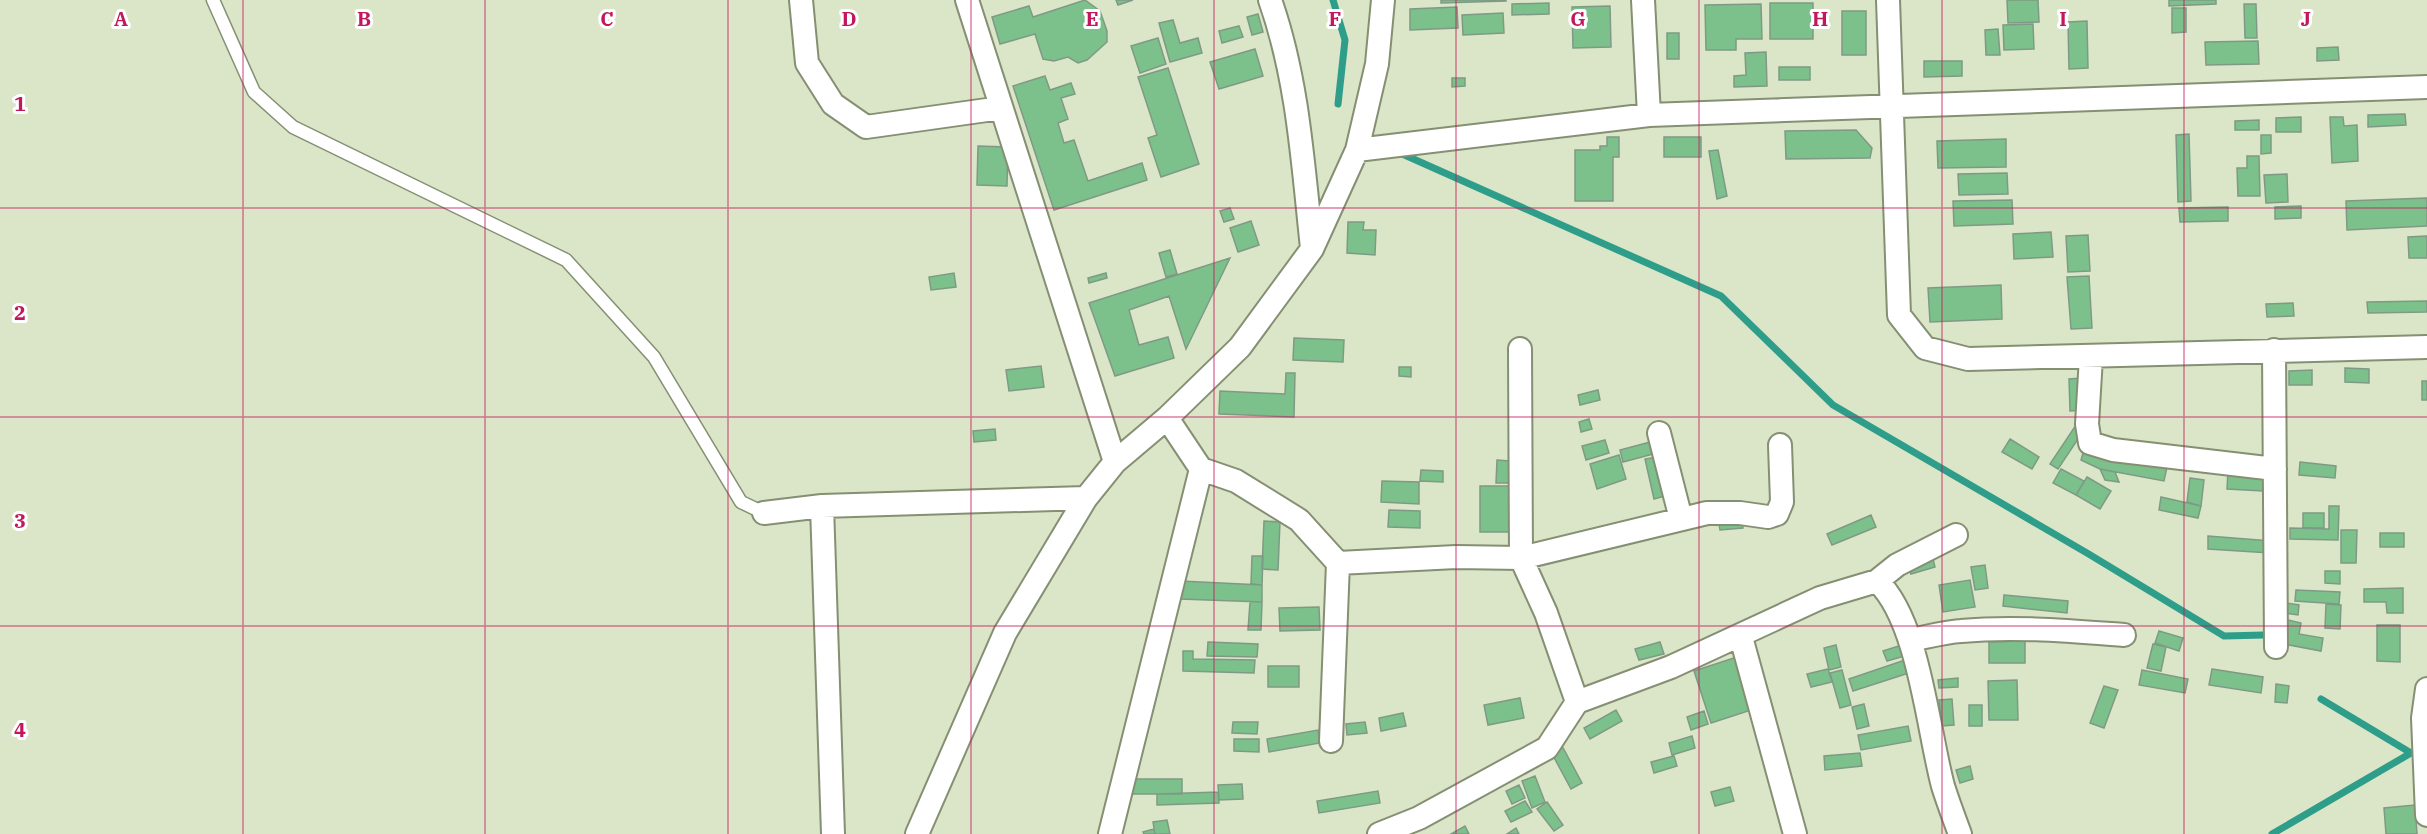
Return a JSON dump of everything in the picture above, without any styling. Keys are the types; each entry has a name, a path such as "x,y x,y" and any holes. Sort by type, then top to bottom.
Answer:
{"street":[{"path":"801,0 807,63 833,104 866,127 1001,108"},
{"path":"967,0 1115,462"},
{"path":"1270,0 1278,22 1300,129 1312,249"},
{"path":"917,834 1005,633 1086,498 1115,462 1167,418 1240,346 1312,249 1358,150 1377,64 1383,0"},
{"path":"1643,0 1649,115"},
{"path":"1888,0 1899,315 1925,348 1968,359 2427,346"},
{"path":"1358,150 1649,115 2427,87"},
{"path":"1520,349 1521,558 1546,613 1577,702"},
{"path":"2274,350 2277,647"},
{"path":"2091,357 2087,424 2090,443 2113,450 2275,469"},
{"path":"1167,418 1201,469 1236,481 1299,520 1338,563 1331,741"},
{"path":"1659,433 1681,519"},
{"path":"1338,563 1456,557 1521,558 1707,513 1740,513 1768,517 1776,514 1782,502 1780,445"},
{"path":"1110,834 1201,469"},
{"path":"764,513 822,506 1086,498"},
{"path":"822,506 833,834"},
{"path":"1379,834 1419,818 1546,748 1577,702 1671,667 1741,637 1820,598 1877,581 1898,565 1956,535"},
{"path":"1877,581 1887,590 1911,640 1943,786 1960,834"},
{"path":"1911,640 1978,630 2072,631 2124,635"},
{"path":"1741,637 1795,834"},
{"path":"2427,689 2423,718 2427,815"}],"lane":[{"path":"213,0 254,92 293,127 566,260 654,357 741,502 764,513"}],"building":[{"path":"1085,0 1100,11 1107,31 1107,42 1087,60 1078,63 1068,57 1054,61 1043,59 1035,34 1000,44 992,17 1029,6 1033,17"},
{"path":"1116,0 1133,0 1118,5"},
{"path":"1441,0 1506,0 1506,1 1441,3"},
{"path":"2007,0 2038,0 2039,22 2008,23"},
{"path":"2169,0 2216,0 2216,4 2169,6"},
{"path":"1549,3 1549,14 1512,15 1512,4"},
{"path":"1770,3 1813,3 1813,39 1770,39"},
{"path":"1761,4 1762,39 1736,39 1736,50 1706,50 1705,5"},
{"path":"2244,4 2256,4 2257,38 2245,38"},
{"path":"1610,6 1611,47 1573,48 1572,7"},
{"path":"1457,7 1458,28 1410,30 1410,9"},
{"path":"2172,8 2186,8 2186,32 2172,33"},
{"path":"1842,11 1866,11 1866,55 1842,55"},
{"path":"1503,13 1504,33 1463,35 1462,15"},
{"path":"1258,14 1263,32 1252,35 1247,17"},
{"path":"1173,20 1180,43 1198,38 1202,53 1170,62 1159,23"},
{"path":"2087,21 2088,68 2069,69 2068,22"},
{"path":"2033,24 2034,49 2004,50 2003,25"},
{"path":"1239,26 1243,37 1222,43 1219,31"},
{"path":"1998,29 2000,55 1986,55 1985,30"},
{"path":"1667,33 1679,33 1679,59 1667,59"},
{"path":"1158,38 1166,64 1140,73 1131,46"},
{"path":"2258,41 2259,64 2206,65 2205,42"},
{"path":"2338,47 2339,60 2317,61 2317,48"},
{"path":"1255,49 1263,76 1219,89 1210,62"},
{"path":"1766,52 1767,86 1734,87 1734,76 1746,75 1745,53"},
{"path":"1924,61 1962,61 1962,76 1924,77"},
{"path":"1779,67 1810,67 1810,80 1779,80"},
{"path":"1168,68 1199,164 1161,177 1148,138 1157,135 1138,77"},
{"path":"1045,76 1050,90 1071,83 1075,94 1061,98 1068,119 1058,123 1064,143 1074,140 1088,181 1142,163 1147,180 1054,210 1013,86"},
{"path":"1452,78 1465,78 1465,86 1452,87"},
{"path":"2405,114 2406,125 2368,127 2368,115"},
{"path":"2301,117 2301,132 2276,132 2276,118"},
{"path":"2330,117 2343,117 2344,126 2357,125 2358,161 2332,163"},
{"path":"2259,120 2259,130 2235,130 2235,121"},
{"path":"1856,130 1872,148 1870,158 1786,159 1785,131"},
{"path":"2189,134 2191,201 2178,202 2176,135"},
{"path":"2261,135 2271,135 2271,153 2261,154"},
{"path":"1607,137 1619,137 1619,157 1613,157 1613,201 1575,201 1575,150 1600,150 1600,146 1607,146"},
{"path":"1664,137 1701,137 1701,157 1664,157"},
{"path":"2006,139 2006,167 1938,168 1937,141"},
{"path":"978,146 1008,147 1007,186 977,185"},
{"path":"1718,150 1727,196 1717,199 1709,151"},
{"path":"2247,156 2259,156 2260,196 2238,196 2237,168 2247,168"},
{"path":"2007,173 2008,194 1959,195 1958,174"},
{"path":"2287,174 2288,202 2266,203 2264,175"},
{"path":"2427,198 2427,226 2347,230 2346,201"},
{"path":"2012,200 2013,224 1954,226 1953,201"},
{"path":"2301,206 2301,218 2275,219 2275,207"},
{"path":"2228,207 2228,221 2180,222 2179,208"},
{"path":"1230,208 1234,219 1224,222 1220,211"},
{"path":"1251,221 1259,245 1238,252 1230,228"},
{"path":"1348,222 1364,222 1363,230 1376,230 1375,255 1347,253"},
{"path":"2051,232 2053,257 2014,259 2013,234"},
{"path":"2088,235 2090,271 2068,272 2066,236"},
{"path":"2427,236 2427,258 2409,258 2408,237"},
{"path":"1170,250 1177,274 1166,277 1159,253"},
{"path":"1230,258 1186,349 1169,296 1129,310 1139,345 1168,337 1174,358 1115,376 1089,303"},
{"path":"954,273 956,287 931,290 929,277"},
{"path":"1106,273 1107,278 1089,283 1088,278"},
{"path":"2089,276 2092,328 2071,329 2067,277"},
{"path":"2001,285 2002,319 1930,322 1928,288"},
{"path":"2427,301 2427,312 2368,313 2367,302"},
{"path":"2293,303 2294,316 2267,317 2266,304"},
{"path":"1294,338 1344,340 1343,362 1293,360"},
{"path":"1041,366 1044,387 1009,391 1006,370"},
{"path":"1399,367 1411,367 1411,377 1399,376"},
{"path":"2345,368 2369,369 2369,383 2345,382"},
{"path":"2312,370 2312,385 2289,385 2289,371"},
{"path":"1286,373 1295,373 1294,417 1219,414 1220,391 1285,394"},
{"path":"2082,378 2083,410 2070,411 2069,379"},
{"path":"2422,381 2427,381 2427,400 2422,400"},
{"path":"1598,390 1600,400 1580,405 1578,395"},
{"path":"1589,419 1592,429 1581,432 1579,422"},
{"path":"2078,422 2086,427 2058,469 2050,464"},
{"path":"995,429 996,440 974,442 973,431"},
{"path":"2010,439 2039,457 2032,469 2002,452"},
{"path":"1605,440 1609,453 1586,460 1582,446"},
{"path":"1654,441 1657,453 1623,462 1620,450"},
{"path":"2085,446 2167,467 2164,481 2100,469 2081,460"},
{"path":"1619,455 1626,479 1597,489 1590,464"},
{"path":"1656,457 1665,496 1654,499 1645,459"},
{"path":"1497,460 1509,461 1509,483 1496,483"},
{"path":"2300,462 2336,466 2335,478 2299,475"},
{"path":"2061,469 2084,481 2076,495 2053,483"},
{"path":"2100,469 2115,472 2119,482 2105,480"},
{"path":"1421,470 1443,471 1443,482 1420,481"},
{"path":"2228,470 2264,472 2263,491 2227,489"},
{"path":"2087,477 2111,491 2100,509 2076,495"},
{"path":"2190,478 2204,480 2201,506 2187,502"},
{"path":"1382,481 1419,482 1419,504 1381,502"},
{"path":"1480,486 1509,486 1509,532 1480,532"},
{"path":"2161,497 2201,506 2198,518 2159,510"},
{"path":"2329,506 2339,506 2338,540 2290,539 2290,528 2329,529"},
{"path":"1389,510 1420,511 1420,528 1388,527"},
{"path":"2303,513 2324,513 2324,528 2303,528"},
{"path":"1742,515 1743,528 1720,530 1718,518"},
{"path":"1871,515 1876,527 1832,545 1827,534"},
{"path":"1264,521 1280,522 1278,570 1262,569"},
{"path":"2341,530 2357,530 2356,563 2341,563"},
{"path":"2380,533 2404,533 2404,547 2380,547"},
{"path":"2208,536 2271,541 2270,553 2208,549"},
{"path":"1932,555 1935,567 1911,574 1907,563"},
{"path":"1252,556 1263,556 1262,585 1251,584"},
{"path":"1985,565 1988,588 1975,590 1971,567"},
{"path":"2325,571 2340,571 2340,584 2325,583"},
{"path":"1970,580 1975,607 1943,612 1939,585"},
{"path":"1180,581 1262,585 1262,602 1180,599"},
{"path":"2403,588 2403,613 2387,613 2386,602 2364,602 2364,589"},
{"path":"2296,590 2340,592 2339,604 2295,601"},
{"path":"2004,595 2068,601 2067,613 2003,606"},
{"path":"1250,602 1262,602 1261,630 1248,630"},
{"path":"2286,603 2299,605 2298,615 2285,613"},
{"path":"2326,604 2341,605 2340,629 2325,628"},
{"path":"1319,607 1320,630 1280,631 1279,608"},
{"path":"2288,620 2301,623 2299,634 2323,638 2321,651 2284,644"},
{"path":"2377,625 2400,625 2400,662 2377,661"},
{"path":"2159,631 2183,638 2179,651 2155,643"},
{"path":"2025,641 2025,663 1989,663 1989,642"},
{"path":"1208,642 1258,644 1257,657 1207,656"},
{"path":"1660,642 1664,654 1639,660 1635,649"},
{"path":"1905,644 1908,655 1887,661 1883,651"},
{"path":"2153,644 2166,647 2161,671 2147,668"},
{"path":"1836,645 1841,667 1829,670 1824,648"},
{"path":"1183,651 1193,651 1193,659 1255,660 1254,673 1183,671"},
{"path":"1737,657 1754,709 1711,723 1694,671"},
{"path":"1908,659 1912,672 1853,691 1849,679"},
{"path":"1268,666 1299,666 1299,687 1268,687"},
{"path":"1828,669 1832,682 1811,687 1807,674"},
{"path":"2212,669 2263,677 2261,693 2209,685"},
{"path":"1842,670 1851,705 1840,708 1830,673"},
{"path":"2142,670 2188,679 2185,693 2139,685"},
{"path":"1958,678 1958,687 1939,688 1938,680"},
{"path":"2017,680 2018,720 1989,720 1988,681"},
{"path":"2276,684 2289,686 2287,703 2275,702"},
{"path":"2104,686 2118,690 2104,728 2090,723"},
{"path":"1520,698 1524,718 1488,725 1484,705"},
{"path":"1952,699 1954,725 1942,726 1939,700"},
{"path":"1864,704 1869,726 1857,729 1852,707"},
{"path":"1969,705 1982,705 1982,726 1969,726"},
{"path":"1616,710 1622,721 1590,739 1584,728"},
{"path":"1704,711 1708,724 1691,730 1687,717"},
{"path":"1403,713 1406,726 1381,731 1379,718"},
{"path":"1233,722 1258,722 1257,734 1232,733"},
{"path":"1365,722 1367,733 1347,735 1346,724"},
{"path":"1908,726 1911,741 1861,750 1858,735"},
{"path":"1318,730 1320,743 1269,752 1267,739"},
{"path":"1692,736 1695,748 1672,755 1669,743"},
{"path":"1234,739 1259,739 1259,752 1234,751"},
{"path":"1561,744 1582,783 1571,789 1550,750"},
{"path":"1860,753 1862,766 1825,770 1824,756"},
{"path":"1674,756 1677,766 1654,773 1651,762"},
{"path":"1970,766 1973,779 1960,783 1956,770"},
{"path":"1535,776 1545,802 1532,808 1522,781"},
{"path":"1131,779 1182,779 1182,794 1131,794"},
{"path":"1242,784 1243,799 1219,800 1218,785"},
{"path":"1519,785 1525,798 1512,804 1506,791"},
{"path":"1730,787 1734,801 1715,806 1711,792"},
{"path":"1378,791 1380,803 1319,813 1317,801"},
{"path":"1218,792 1219,803 1157,805 1157,794"},
{"path":"1525,801 1532,812 1511,822 1505,811"},
{"path":"1547,802 1563,825 1554,831 1537,809"},
{"path":"2415,805 2417,834 2386,834 2384,808"},
{"path":"1167,820 1170,834 1155,834 1153,822"},
{"path":"1465,826 1469,834 1451,834"},
{"path":"1516,828 1519,834 1507,834"},
{"path":"1154,829 1155,834 1144,834 1143,832"}],"waterway":[{"path":"1333,0 1345,40 1338,104"},
{"path":"1400,153 1721,296 1833,405 2224,636 2264,635"},
{"path":"2321,699 2411,753"},
{"path":"2272,834 2411,753 2421,756"}]}
